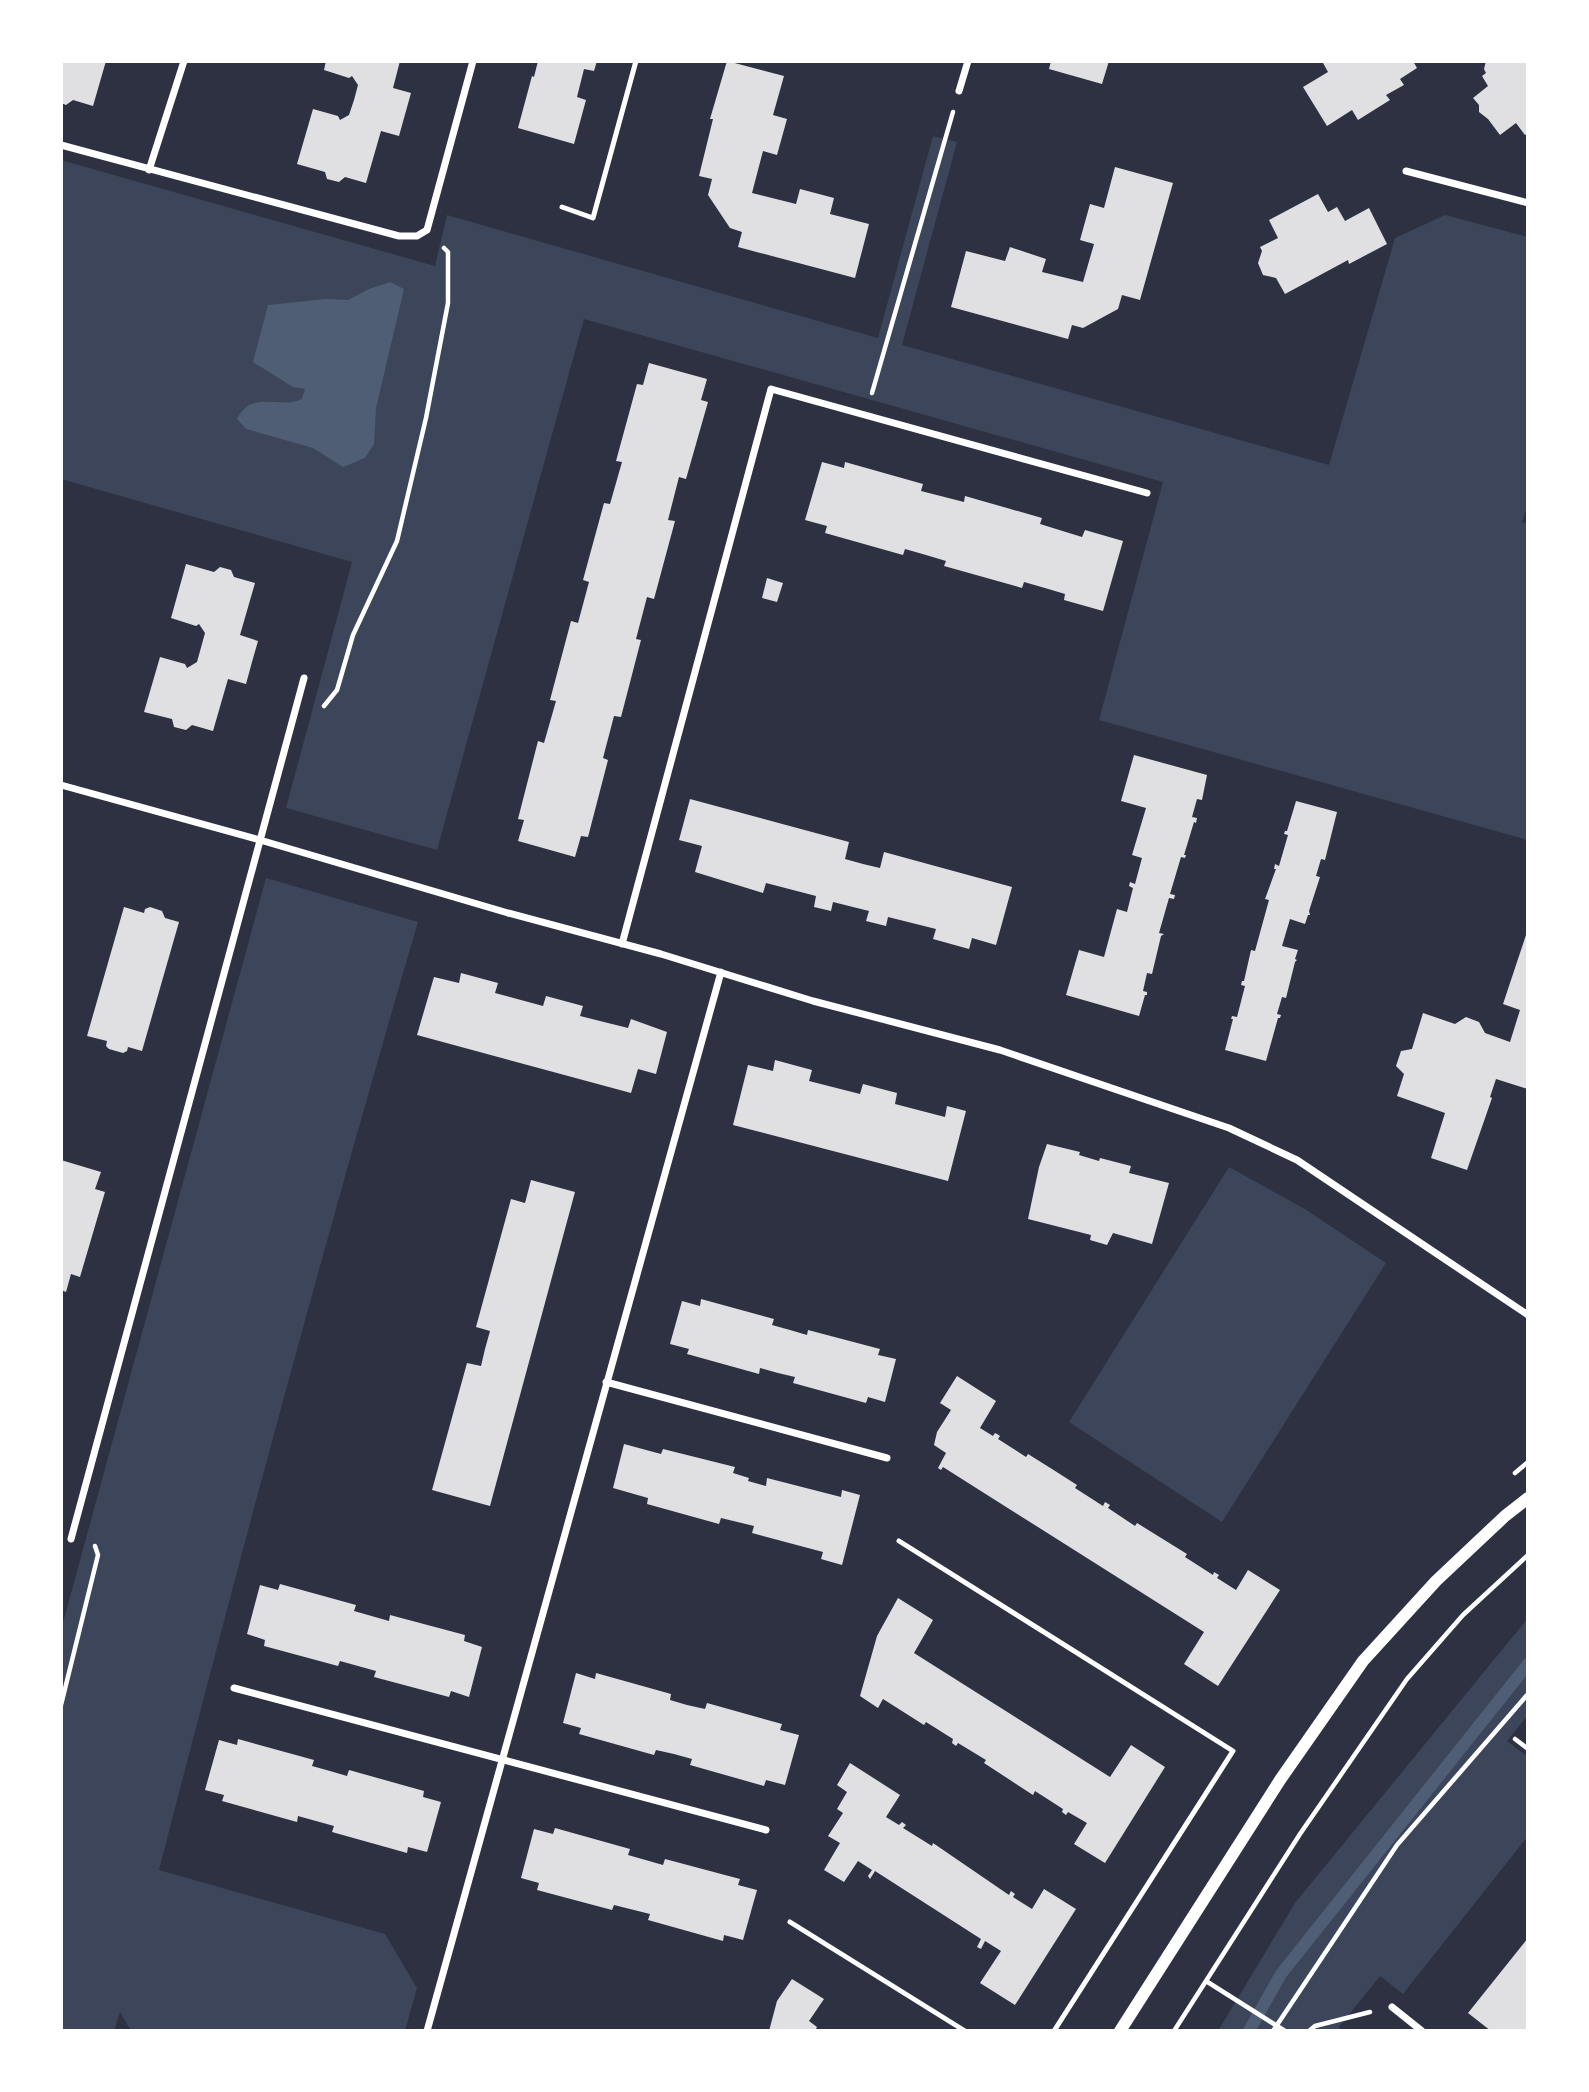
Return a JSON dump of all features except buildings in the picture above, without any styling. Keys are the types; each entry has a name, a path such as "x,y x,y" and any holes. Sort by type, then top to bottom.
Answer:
{"street":[{"path":"149,170 184,61"},
{"path":"61,145 399,236 417,236 426,230 472,61"},
{"path":"959,91 968,61"},
{"path":"1406,171 1528,203"},
{"path":"622,944 771,389 1147,493"},
{"path":"71,1539 304,678"},
{"path":"61,785 721,972 813,1001 1000,1050 1229,1128 1297,1160 1528,1315"},
{"path":"428,2031 721,972"},
{"path":"607,1382 887,1458"},
{"path":"1120,2031 1280,1780 1363,1661 1436,1581 1528,1498"},
{"path":"234,1688 766,1830"},
{"path":"1392,2007 1422,2031"}],"lane":[{"path":"562,207 593,218 636,61"},
{"path":"899,1541 1233,1751 1054,2031"},
{"path":"790,1922 965,2031"}],"path":[{"path":"866,414 959,91"},
{"path":"289,728 315,718 337,690 353,635 397,541 426,418 448,303 447,253 426,230"},
{"path":"61,1705 98,1555 79,1507"},
{"path":"1174,2031 1300,1834 1406,1679 1463,1615 1528,1555"},
{"path":"1275,2028 1398,1845 1528,1694"},
{"path":"1515,1739 1528,1749"},
{"path":"1206,1981 1270,2022 1275,2028 1285,2031"},
{"path":"1309,2031 1315,2026 1392,2007"}],"shaded area":[{"path":"933,136 957,142 902,345 1329,465 1395,238 1445,215 1528,237 1528,504 1522,522 1528,524 1528,840 1099,720 1163,482 584,319 437,850 286,808 352,562 61,479 61,160 435,266 447,215 878,338"},
{"path":"390,282 404,289 376,408 374,444 365,458 343,467 313,448 246,429 237,419 250,405 258,402 293,402 302,399 305,389 293,387 253,362 268,305 326,299 348,300"},
{"path":"266,878 418,922 285,1394 159,1870 385,1934 417,1988 405,2031 131,2031 120,2012 114,2031 61,2031 61,1630"},
{"path":"1229,1167 1305,1209 1386,1263 1222,1522 1069,1422"},
{"path":"1528,1618 1528,1715 1507,1741 1528,1757 1528,1836 1403,1994 1380,1976 1339,2027 1343,2031 1218,2031 1295,1903"}],"waterway":[{"path":"1249,2031 1281,1974 1528,1664"}]}
